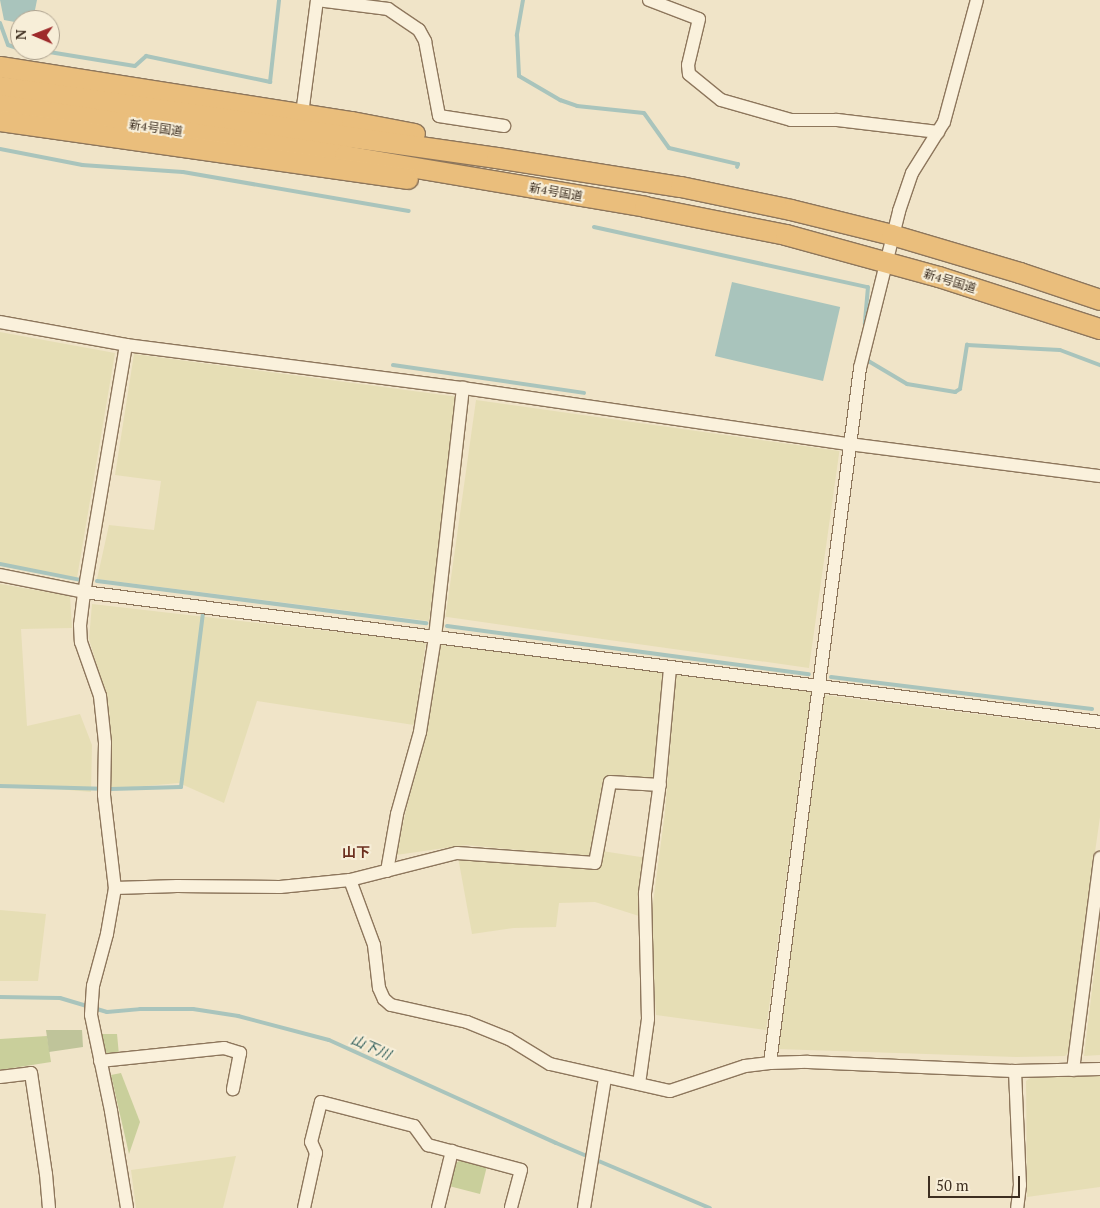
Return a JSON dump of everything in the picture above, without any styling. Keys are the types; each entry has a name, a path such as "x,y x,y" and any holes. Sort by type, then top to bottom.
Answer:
{"highway":[{"path":"0,67 352,122 450,142 497,158"},
{"name":"新4号国道","path":"0,87 497,158 681,187 791,210 892,235 1020,273 1100,300"},
{"name":"新4号国道","path":"0,105 345,156 645,207 786,235 885,262 1100,329"},
{"path":"0,121 419,181 493,181"}],"street":[{"path":"302,114 317,0 388,8 419,30 425,41 439,116 504,126"},
{"path":"648,0 699,19 688,64 689,74 721,100 791,120 836,120 938,132"},
{"path":"770,1063 860,368 892,235 912,173 944,122 977,0"},
{"path":"0,322 126,345 463,388 850,444 1100,476"},
{"path":"126,345 83,597 81,642 100,696 105,743 104,795 115,888 92,996 91,1016 127,1208"},
{"path":"387,871 396,814 420,732 435,637 463,388"},
{"path":"0,575 83,597 435,637 1100,722"},
{"path":"639,1084 648,1019 645,893 660,785 670,667"},
{"path":"115,888 177,886 280,887 350,880 457,854 595,863 610,782 660,785"},
{"path":"1073,1070 1100,858"},
{"path":"350,880 374,944 379,988 384,999 390,1005 467,1022 509,1039 550,1064 605,1078 670,1091 745,1066 770,1063 808,1062 1015,1071 1100,1069"},
{"path":"100,1061 224,1048 240,1053 233,1089"},
{"path":"1015,1071 1019,1193 1017,1208"},
{"path":"0,1077 31,1073 46,1174 49,1208"},
{"path":"584,1208 605,1078"},
{"path":"304,1208 316,1153 311,1142 321,1102 414,1126 428,1145 521,1170 511,1208"},
{"path":"438,1208 452,1151"}],"shaded area":[{"path":"0,332 115,353 77,578 0,563"},
{"path":"134,354 459,397 429,621 97,579 109,525 154,530 161,481 115,475"},
{"path":"476,400 839,451 809,668 446,617"},
{"path":"0,584 70,596 72,628 21,629 27,726 80,714 92,745 91,792 0,784"},
{"path":"92,604 426,642 414,725 257,701 224,803 179,783 111,789 108,704 89,639"},
{"path":"437,643 666,673 654,781 608,778 592,857 466,845 396,855 427,733"},
{"path":"676,675 811,692 766,1030 656,1015 651,918 665,812"},
{"path":"824,695 1100,730 1100,817 1083,936 1072,1049 1065,1056 1016,1057 777,1049"},
{"path":"602,851 647,858 639,916 595,902 559,903 556,927 514,928 472,934 458,857 598,867"},
{"path":"0,910 46,914 38,981 0,981"},
{"path":"1100,924 1100,1055 1084,1056"},
{"path":"1042,1070 1100,1071 1100,1187 1027,1197 1026,1081"},
{"path":"236,1156 223,1208 136,1208 131,1170"}],"green space":[{"path":"46,1030 82,1030 83,1047 49,1052"},
{"path":"98,1034 117,1034 119,1055 111,1056 104,1051"},
{"path":"47,1036 51,1062 0,1070 0,1039"},
{"path":"121,1073 140,1122 129,1154 111,1075"},
{"path":"461,1160 487,1166 480,1194 449,1186 454,1164"}],"water":[{"path":"0,0 37,0 35,10 10,10 10,21 4,20"},
{"path":"732,282 840,307 823,381 715,356"}],"waterway":[{"path":"60,54 135,66 146,56 270,82 279,0"},
{"path":"523,0 517,35 519,76 560,100 577,106 644,113 669,148 738,164 737,167"},
{"path":"0,23 8,45 10,46"},
{"path":"0,149 82,165 183,172 409,211"},
{"path":"594,227 868,287 865,324"},
{"path":"865,359 907,384 955,392 960,389 967,345 1060,350 1100,365"},
{"path":"393,365 584,393"},
{"path":"0,564 81,580"},
{"path":"97,581 426,623"},
{"path":"0,786 111,789 181,787 203,612"},
{"path":"447,626 809,674"},
{"path":"831,677 1092,709"},
{"name":"山下川","path":"0,997 60,998 107,1012 140,1009 193,1009 238,1016 329,1040 556,1143 710,1208"}],"district":[{"name":"山下","path":"356,852"}]}
